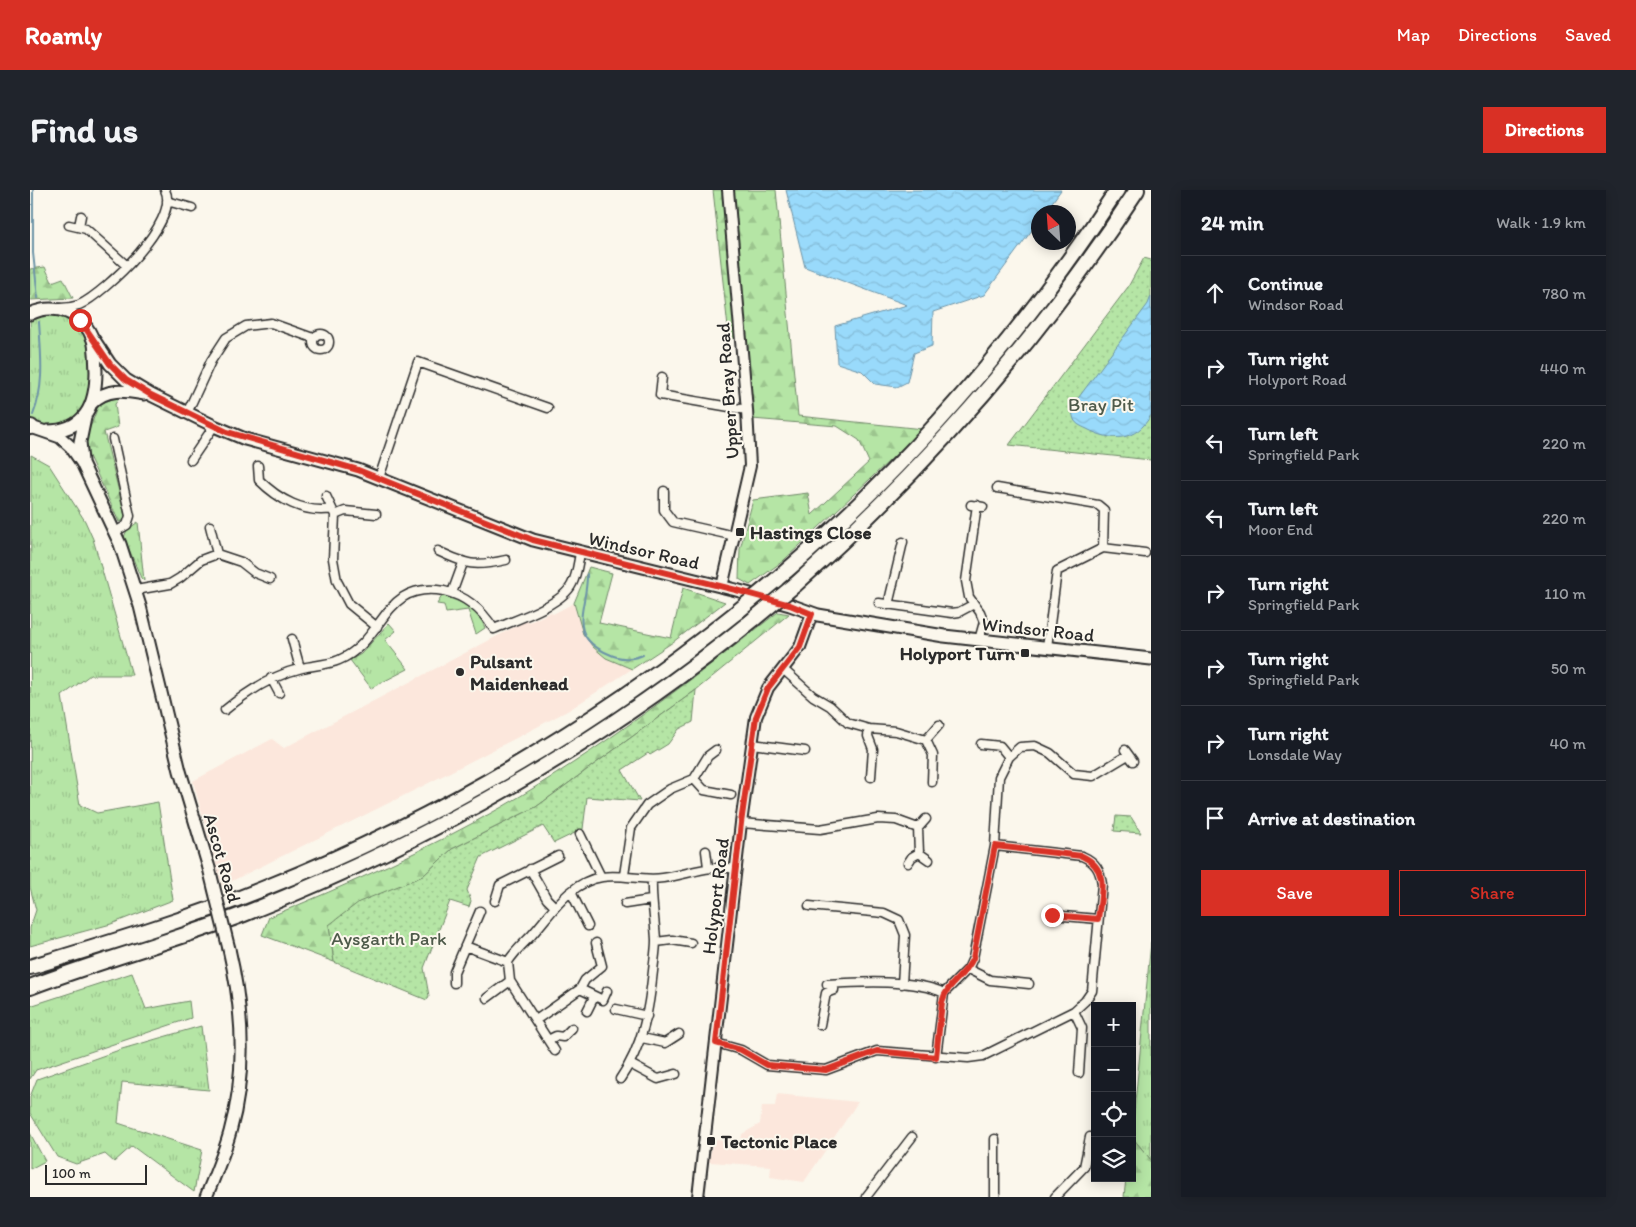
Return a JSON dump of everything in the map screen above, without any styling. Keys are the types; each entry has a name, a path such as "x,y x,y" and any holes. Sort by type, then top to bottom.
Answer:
{"highway":[{"path":"30,967 204,911 290,878 366,845 449,803 538,752 609,707 678,658 777,579 869,494 954,405 1038,303 1117,190"},
{"path":"30,987 241,915 324,881 424,834 518,783 589,739 682,676 796,584 889,497 974,407 1064,296 1137,190"},
{"path":"30,972 102,945"}],"main road":[{"path":"30,309 50,308 69,313 85,325"},
{"path":"30,314 50,308"},
{"name":"Windsor Road","path":"85,325 116,370 151,395 187,413 245,439 337,463 379,478 523,537 580,553 722,586 790,605 812,614 979,640 1151,659"},
{"path":"31,427 46,431 63,429 75,424 86,414 92,403 96,383 95,351 92,337"},
{"name":"Windsor Road","path":"92,403 104,394 114,391 151,395"},
{"name":"Ascot Road","path":"82,463 80,442 86,414"},
{"name":"Ascot Road","path":"31,427 63,439 82,463 115,532 136,590 180,771 209,868 229,949 240,1021 240,1077 231,1130 206,1197"}],"street":[{"path":"50,308 81,304 127,266 152,238 167,201 165,190"},
{"name":"Upper Bray Road","path":"722,586 750,466 728,190"},
{"path":"167,201 192,208"},
{"path":"79,226 81,216"},
{"path":"69,225 86,229 127,266"},
{"path":"81,304 80,314 85,325"},
{"path":"187,413 226,338 239,330 246,326 271,324 314,338"},
{"path":"379,478 418,362 548,408"},
{"path":"662,377 660,395 747,410"},
{"path":"191,460 214,426"},
{"path":"113,439 130,516 127,525 115,532"},
{"path":"258,466 259,480 280,501 308,510 345,512 364,516 376,514"},
{"path":"997,488 1011,486 1066,501 1098,506 1104,510 1103,548"},
{"path":"664,491 664,510 673,522 735,536"},
{"path":"326,496 333,512 333,559 337,581 349,604 377,628"},
{"path":"977,506 966,581 969,597 984,622 979,640"},
{"path":"210,526 217,554"},
{"path":"903,542 897,551 884,604 952,613 959,612 974,604"},
{"path":"1047,648 1057,571 1103,548 1145,553"},
{"path":"438,551 463,563 480,565 506,560"},
{"path":"225,710 229,701 271,678 300,668 339,660 363,646 395,602 411,591 433,589 452,593 483,611 494,629 556,599 572,585 580,553"},
{"path":"136,590 170,584 201,560 217,554 242,562 254,576 270,579"},
{"path":"452,593 463,563"},
{"name":"Holyport Road","path":"698,1197 741,823 756,717 768,688 784,670 800,647 812,614"},
{"path":"292,639 300,668"},
{"path":"784,670 813,696 830,706 848,723 926,740"},
{"path":"271,678 279,693"},
{"path":"926,740 939,724"},
{"path":"869,729 868,736 873,749 870,777"},
{"path":"926,740 933,755 932,782"},
{"path":"752,744 803,751 802,742"},
{"path":"981,744 1000,746 1009,757"},
{"path":"936,1057 944,993 968,969 973,958 995,846 992,829 999,776 1009,757 1020,747 1035,746 1050,753 1073,777 1094,776 1128,756"},
{"path":"624,875 631,828 647,805 670,789 694,780 708,756 716,750"},
{"path":"694,780 704,790 731,795"},
{"path":"741,823 820,829 878,819 896,820 918,828"},
{"path":"919,854 918,828 926,819"},
{"path":"580,834 601,877"},
{"path":"716,1043 741,1050 767,1065 826,1070 877,1051 968,1058 983,1056 1074,1011 1092,991 1102,884 1100,871 1091,860 1082,856 995,846"},
{"path":"706,851 708,867"},
{"path":"919,854 929,860"},
{"path":"908,863 912,857 919,854"},
{"path":"494,901 500,885 558,856"},
{"path":"555,1050 510,981 508,962 554,906 571,892 593,879 601,877 624,875 652,879 680,876 708,867 737,869"},
{"path":"530,869 547,899 554,906"},
{"path":"620,1078 630,1064 642,1038 646,1016 656,942 651,900 652,879"},
{"path":"571,892 588,926"},
{"path":"626,904 651,900"},
{"path":"809,906 884,913 899,920 905,934 902,984"},
{"path":"454,983 454,972 480,910"},
{"path":"1052,915 1098,919"},
{"path":"656,942 672,940 691,943"},
{"path":"536,1020 580,989 585,980 602,966 596,943"},
{"path":"465,946 508,962"},
{"path":"968,969 990,980 1020,979 1029,984"},
{"path":"487,998 510,981"},
{"path":"820,1025 826,993 834,990 831,984 866,982 902,984 938,990 944,993"},
{"path":"580,989 603,1000 607,991"},
{"path":"587,1011 594,997"},
{"path":"616,1009 646,1016"},
{"path":"1074,1011 1082,1028 1079,1073"},
{"path":"548,1040 556,1036 563,1037 572,1028"},
{"path":"642,1038 665,1043 679,1034"},
{"path":"630,1064 658,1079 676,1074"},
{"path":"866,1197 912,1136"},
{"path":"1055,1197 1084,1167 1090,1137"},
{"path":"995,1138 995,1197"}],"shaded area":[{"path":"574,603 577,617 606,658 632,669 569,710 522,735 222,886 193,781 272,739 284,748 526,621 530,622 551,612 553,614"},
{"name":"Tectonic Place","path":"777,1094 858,1102 804,1182 770,1177 771,1166 709,1162 713,1139 740,1145 742,1134 760,1124 762,1106 775,1106"}],"green space":[{"path":"713,190 776,190 798,416 923,429 783,561 750,585 739,579 740,549 753,500 808,493 812,515 869,462 859,440 837,426 752,419 746,343 729,337"},
{"name":"Bray Pit","path":"1144,258 1151,260 1151,460 1009,445 1128,287"},
{"path":"45,267 52,282 63,278 73,298 30,300 30,269"},
{"path":"50,313 68,318 82,329 87,339 90,354 90,379 84,404 78,414 69,421 59,425 46,425 30,421 30,319"},
{"path":"121,396 115,404 118,427 104,432 126,520 119,522 88,454 86,438 99,404"},
{"path":"31,455 49,465 85,521 93,539 132,675 90,675 62,696 80,805 97,813 158,802 173,900 111,924 30,946 30,928 36,910 30,887"},
{"path":"138,522 144,581 124,537 127,530"},
{"path":"589,567 612,573 599,623 671,638 683,588 725,602 673,642 632,669 606,658 593,647 583,634 574,603"},
{"path":"442,596 456,600 468,607 478,616 485,628 476,634 468,610 446,613 444,605 437,604"},
{"path":"778,612 789,614 696,690 536,807 452,849 423,876 396,888 329,925 334,962 262,935 269,917 417,852 502,807 538,785 609,739"},
{"path":"389,623 396,631 385,640 408,669 371,688 350,660 361,654"},
{"name":"Aysgarth Park","path":"696,690 693,722 679,729 668,744 650,755 648,753 622,770 640,801 587,797 583,829 554,843 543,826 481,857 467,890 471,901 469,907 450,901 424,968 429,996 427,1000 334,962 329,925 359,902 423,876 452,849 536,807"},
{"path":"1116,816 1131,817 1141,833 1114,831"},
{"path":"1151,942 1151,1160 1136,1142 1136,1093"},
{"path":"132,973 146,1009 189,1001 191,1018 36,1070 30,1079 30,1006"},
{"path":"201,1026 209,1090 122,1082 118,1123 202,1150 194,1192 132,1146 114,1162 105,1154 76,1164 57,1157 30,1113 30,1097 37,1079 122,1049"},
{"path":"30,1133 45,1161 30,1169"},
{"path":"1136,1142 1151,1160 1151,1197 1124,1197 1126,1182 1136,1182"}],"water":[{"path":"786,190 1061,190 1050,205 1031,205 1031,231 984,295 933,312 932,346 914,353 907,382 897,387 875,384 862,371 837,363 835,326 907,305 805,267"},
{"path":"1151,296 1151,415 1138,430 1131,435 1123,437 1105,436 1080,426 1074,419 1073,405 1148,304"}],"waterway":[{"path":"33,190 33,253 38,298"},
{"path":"33,415 41,381 39,322"},
{"path":"587,574 581,619 587,638 595,646 617,657 630,658 643,655"}],"place":[{"name":"Hastings Close","path":"740,532"},
{"name":"Holyport Turn","path":"1025,653"},
{"name":"Pulsant Maidenhead","path":"460,672"},
{"name":"Tectonic Place","path":"711,1141"}],"route":[{"path":"80,320 110,364 126,380 151,395 227,432 254,442 358,470 456,511 533,540 736,590 790,605 812,614 800,647 792,661 768,688 756,717 741,823 716,1043 741,1050 767,1065 826,1070 877,1051 936,1057 944,993 968,969 973,958 995,846 1082,856 1091,860 1100,871 1102,884 1098,919 1052,915"}]}
